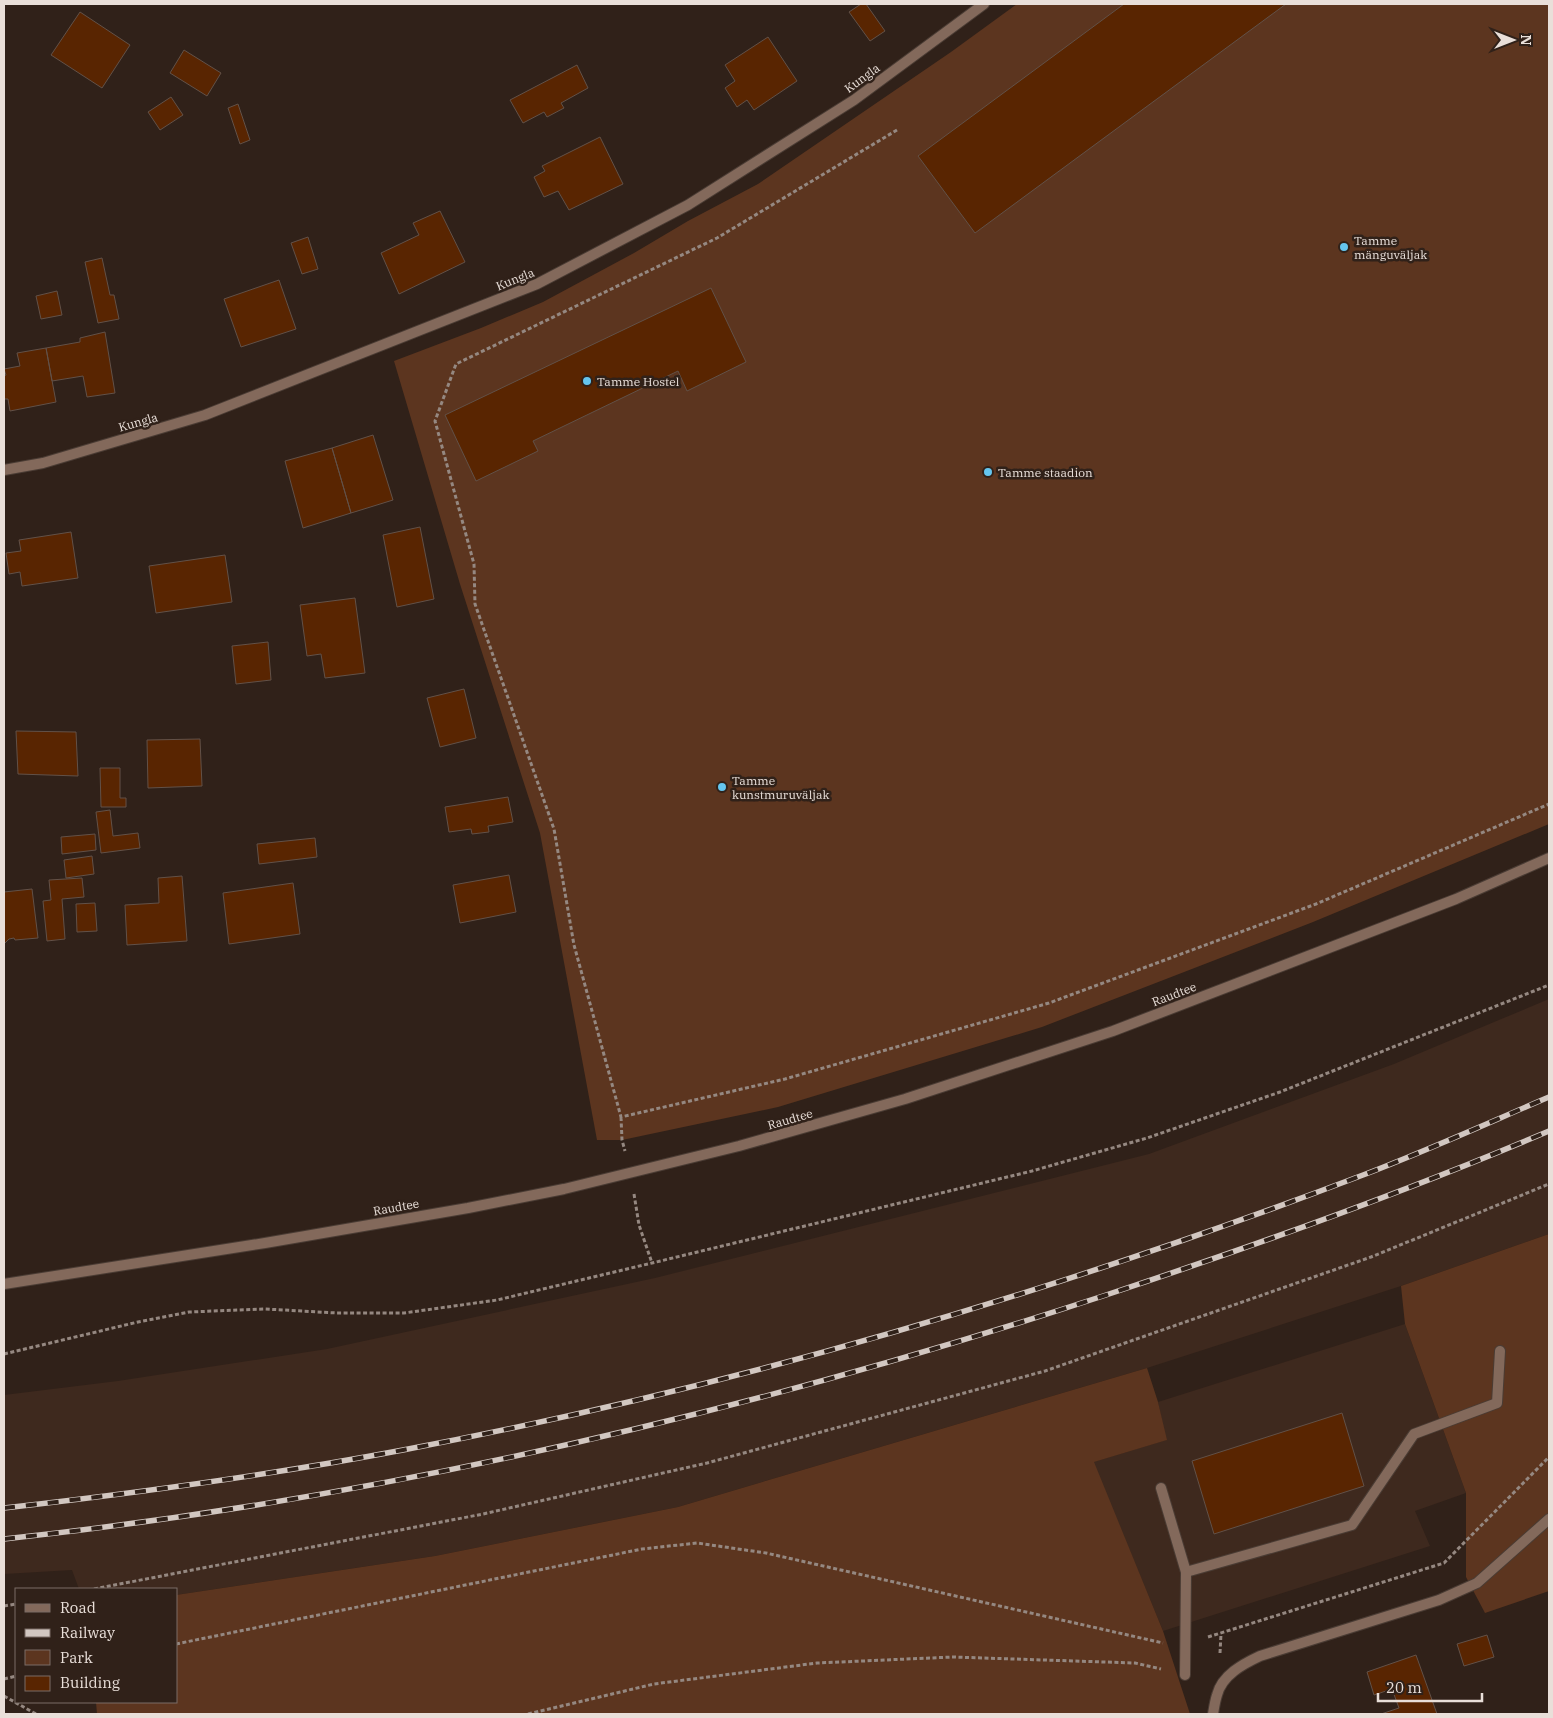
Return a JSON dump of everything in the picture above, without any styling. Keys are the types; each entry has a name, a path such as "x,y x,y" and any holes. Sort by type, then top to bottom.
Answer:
{"street":[{"name":"Kungla","path":"4,470 43,463 205,415 537,284 704,194 854,100 984,4"},
{"name":"Raudtee","path":"4,1284 265,1243 468,1208 564,1189 739,1146 905,1099 1113,1031 1456,899 1549,858"},
{"path":"1186,1572 1352,1524 1414,1434 1496,1403 1500,1351"},
{"path":"1161,1488 1186,1572 1184,1675"},
{"path":"1213,1714 1217,1693 1230,1674 1244,1663 1260,1656 1438,1600 1477,1583 1549,1519"}],"path":[{"path":"652,1263 640,1225 622,1140 622,1117 574,945 554,830 475,604 474,564 435,420 456,364 717,238 898,130"},
{"path":"622,1117 785,1079 1049,1004 1316,904 1549,804"},
{"path":"4,1354 138,1322 190,1312 265,1309 337,1313 404,1313 497,1300 652,1263 1032,1171 1147,1138 1280,1092 1549,985"},
{"path":"99,1588 483,1514 707,1463 1035,1373 1371,1257 1549,1184"},
{"path":"178,1644 642,1550 697,1543 766,1553 1172,1645 1221,1634 1444,1563 1549,1457"},
{"path":"528,1714 654,1684 817,1662 953,1657 1135,1662 1184,1675"},
{"path":"4,1696 15,1702"},
{"path":"16,1703 36,1714"}],"shaded area":[{"path":"1549,999 1549,1234 1401,1286 1147,1368 678,1507 435,1556 178,1595 178,1588 79,1588 72,1570 4,1574 4,1395 118,1381 327,1349 655,1278 1149,1154 1394,1064"},
{"path":"1405,1324 1466,1493 1415,1511 1430,1546 1163,1631 1093,1462 1166,1440 1158,1402"}],"green space":[{"name":"Tamme staadion","path":"1017,4 1549,4 1549,824 1313,922 1042,1027 778,1107 622,1140 597,1140 540,833 460,584 394,361 543,302 758,184 951,52"},
{"path":"1549,1234 1549,1591 1485,1613 1466,1577 1466,1493 1405,1324 1401,1286"},
{"path":"1147,1368 1167,1440 1094,1462 1163,1631 1190,1714 97,1714 96,1703 178,1703 178,1595 435,1556 678,1507"}],"building":[{"path":"861,4 866,4 885,31 870,41 849,12"},
{"path":"1124,4 1286,4 975,233 918,156"},
{"path":"80,12 130,45 102,88 51,55"},
{"path":"768,37 797,81 754,110 747,100 737,107 725,88 735,81 725,65"},
{"path":"184,50 221,73 207,96 170,73"},
{"path":"577,65 588,88 561,103 564,108 547,117 544,112 523,123 510,100"},
{"path":"171,97 183,115 160,130 148,112"},
{"path":"238,104 250,140 240,144 228,108"},
{"path":"600,137 623,184 569,210 558,191 544,197 534,177 545,171 542,166"},
{"path":"440,211 465,262 399,294 381,253 419,235 413,223"},
{"path":"308,237 318,269 302,274 291,243"},
{"path":"102,258 110,295 114,295 119,319 98,323 85,262"},
{"path":"279,280 296,329 241,347 224,299"},
{"name":"Tamme Hostel","path":"711,288 746,362 687,391 678,371 533,441 538,451 476,481 445,415"},
{"path":"57,291 62,315 41,319 36,296"},
{"path":"105,332 115,393 87,397 83,376 52,381 46,348 80,342 80,338"},
{"path":"46,348 56,402 10,411 8,399 4,399 4,376 6,375 4,369 20,366 17,353"},
{"path":"373,435 393,500 351,513 332,448"},
{"path":"332,448 351,513 303,528 285,461"},
{"path":"420,527 434,599 397,607 383,535"},
{"path":"71,532 78,578 22,586 20,572 9,574 6,553 21,551 19,540"},
{"path":"225,555 232,602 156,613 149,566"},
{"path":"355,598 365,673 325,678 321,654 307,656 300,605"},
{"path":"268,642 271,680 236,684 232,646"},
{"path":"464,689 476,738 440,747 427,698"},
{"path":"16,731 76,732 78,776 18,774"},
{"path":"200,739 202,786 148,788 147,740"},
{"path":"100,768 120,768 120,798 126,798 126,807 101,807"},
{"path":"508,797 513,822 488,826 489,832 472,834 471,829 449,832 445,807"},
{"path":"110,810 113,836 138,833 140,848 101,853 96,812"},
{"path":"95,834 96,850 62,854 61,837"},
{"path":"315,838 317,857 259,864 257,844"},
{"path":"92,856 94,874 66,878 64,860"},
{"path":"509,875 516,912 460,923 453,885"},
{"path":"182,876 187,941 127,945 125,905 159,903 158,878"},
{"path":"82,878 84,897 62,899 65,939 47,941 43,901 51,900 49,880"},
{"path":"293,883 300,934 229,944 223,893"},
{"path":"32,889 38,938 15,940 14,938 9,939 4,944 4,892"},
{"path":"95,903 97,931 77,932 76,904"},
{"path":"1342,1413 1364,1486 1214,1534 1192,1461"},
{"path":"1487,1635 1494,1657 1464,1666 1457,1644"},
{"path":"1416,1655 1437,1714 1381,1714 1399,1708 1392,1689 1374,1695 1367,1672"}],"railway":[{"path":"4,1508 204,1483 304,1468 403,1450 526,1425 769,1367 1009,1298 1128,1259 1363,1175 1549,1097"},
{"path":"4,1539 144,1522 283,1501 422,1475 560,1446 697,1414 833,1378 1103,1296 1328,1218 1439,1176 1549,1131"}],"place":[{"name":"Tamme mänguväljak","path":"1344,247"},
{"name":"Tamme Hostel","path":"587,381"},
{"name":"Tamme staadion","path":"988,472"},
{"name":"Tamme kunstmuruväljak","path":"722,787"}]}
